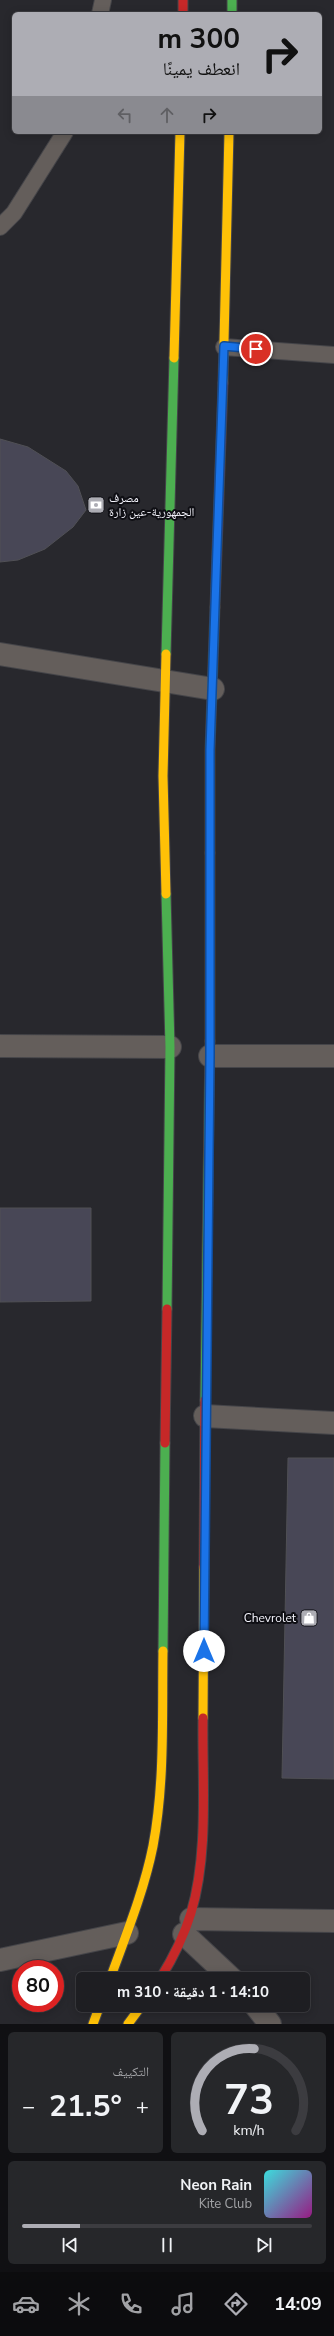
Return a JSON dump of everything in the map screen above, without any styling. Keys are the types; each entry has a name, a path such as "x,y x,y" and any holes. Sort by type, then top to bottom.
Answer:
{"highway":[{"path":"183,0 183,12"},
{"path":"232,0 232,12"},
{"path":"113,1972 127,1933 151,1857 158,1817 161,1777 170,1047 163,776 180,134"},
{"path":"164,1972 187,1926 201,1866 202,1839 205,1416 210,1056 210,750 224,346 229,134"},
{"path":"92,2024 97,2012"},
{"path":"128,2024 137,2012"}],"street":[{"path":"0,654 212,689"},
{"path":"0,1046 170,1047"},
{"path":"210,1056 334,1056"},
{"path":"205,1416 334,1423"},
{"path":"187,1926 334,1921"},
{"path":"187,1926 226,1972"},
{"path":"0,1960 127,1933"},
{"path":"261,2012 270,2024"}],"lane":[{"path":"100,12 103,0"},
{"path":"0,227 14,213 64,134"},
{"path":"224,346 334,355"}],"building":[{"path":"0,439 28,447 66,471 78,486 86,510 73,527 45,549 18,560 0,562"},
{"path":"0,1208 91,1208 91,1301 0,1302"},
{"name":"Chevrolet","path":"288,1458 334,1458 334,1779 282,1778"}],"traffic: fast":[{"path":"232,0 232,12"},
{"path":"166,654 174,358"},
{"path":"210,853 210,750 215,607"},
{"path":"166,894 170,1047 167,1309"},
{"path":"205,1400 210,1041"},
{"path":"163,1651 165,1443"}],"traffic: slow":[{"path":"174,358 180,134"},
{"path":"223,383 229,134"},
{"path":"166,654 163,776 166,894"},
{"path":"210,853 210,1041"},
{"path":"203,1718 204,1567"},
{"path":"113,1972 140,1896 153,1846 157,1822 163,1724 163,1651"},
{"path":"93,2024 97,2012"},
{"path":"128,2024 137,2012"}],"traffic: jam":[{"path":"183,0 183,12"},
{"path":"215,607 223,383"},
{"path":"165,1443 167,1309"},
{"path":"204,1567 205,1400"},
{"path":"164,1972 182,1938 197,1890 203,1816 203,1718"}],"place":[{"name":"مصرف الجمهورية-عين زارة","path":"96,505"},
{"name":"Chevrolet","path":"309,1618"}],"route":[{"path":"204,1651 205,1416 210,1056 210,750 224,346 256,349"}]}
